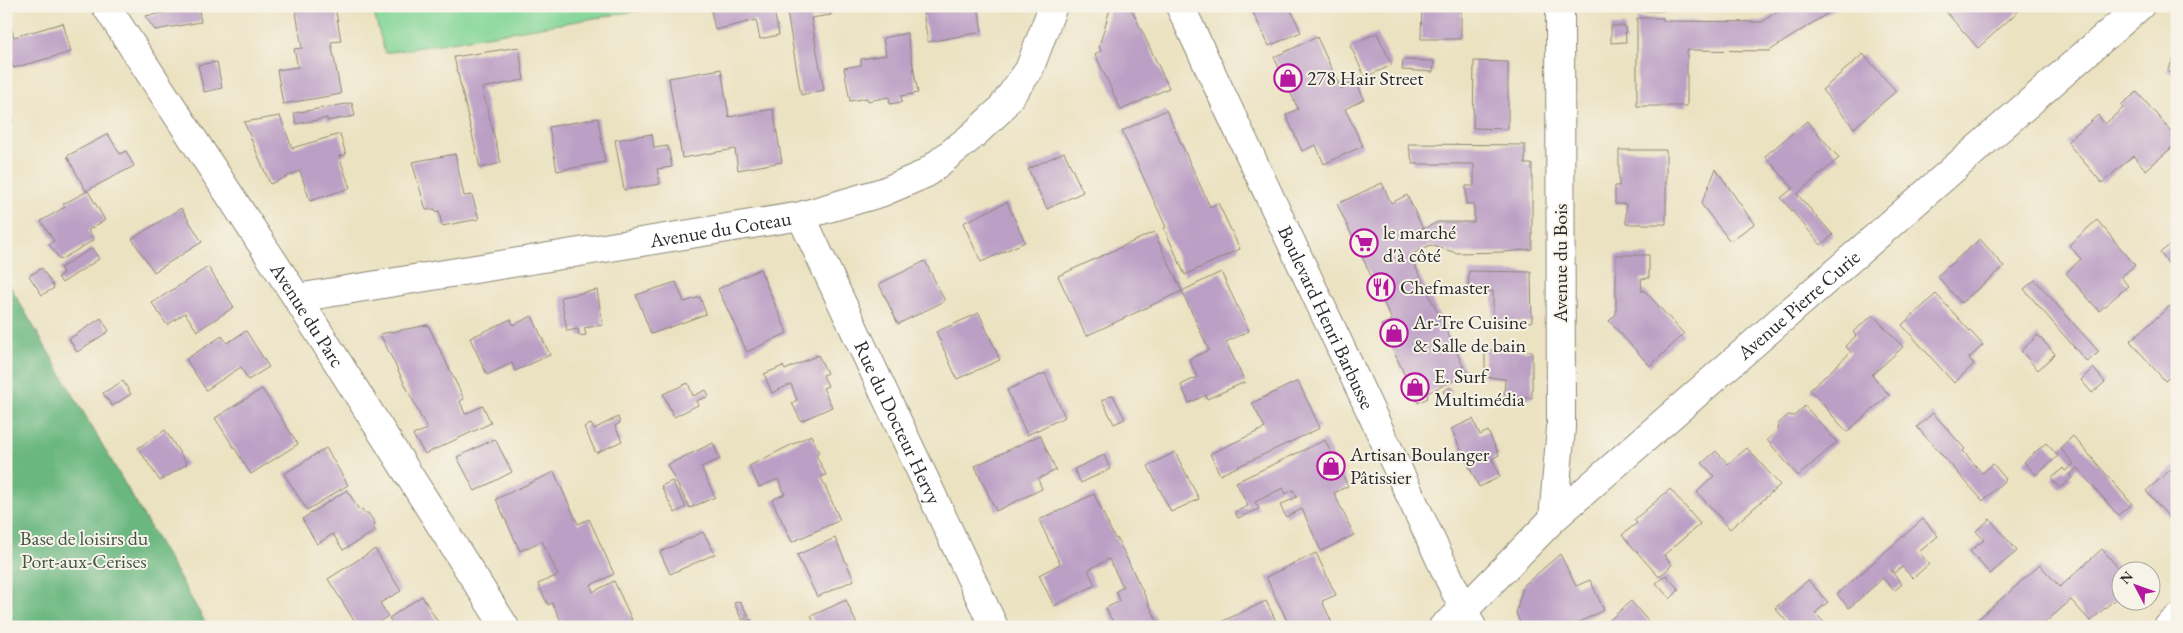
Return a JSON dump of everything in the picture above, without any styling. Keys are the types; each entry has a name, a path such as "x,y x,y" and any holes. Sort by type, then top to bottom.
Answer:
{"street":[{"name":"Avenue du Parc","path":"106,6 296,298 505,627"},
{"name":"Avenue du Coteau","path":"296,298 801,216 883,192 925,174 971,137 1000,110 1029,70 1053,6"},
{"name":"Boulevard Henri Barbusse","path":"1180,6 1468,618"},
{"name":"Avenue du Bois","path":"1553,520 1561,428 1560,6"},
{"name":"Avenue Pierre Curie","path":"1443,627 1468,618 1553,520 2140,6"},
{"name":"Rue du Docteur Hervy","path":"801,216 994,627"},
{"path":"2168,627 2177,619"}],"green space":[{"path":"372,6 667,6 385,53"},
{"name":"Base de loisirs du Port-aux-Cerises","path":"6,279 208,627 6,627"}],"building":[{"path":"174,6 198,6 201,22 155,30 145,16 175,11"},
{"path":"295,6 335,6 341,41 331,42 341,94 283,104 277,70 298,67 294,49 302,48"},
{"path":"739,6 773,6 779,35 760,39 756,20 715,30 711,11"},
{"path":"786,6 829,6 831,15 811,18 824,90 801,95"},
{"path":"922,6 978,6 982,32 928,42"},
{"path":"1111,6 1130,6 1169,88 1121,110 1095,54 1101,51 1099,46"},
{"path":"1250,6 1289,6 1301,32 1269,46"},
{"path":"1422,6 1461,6 1461,39 1421,39"},
{"path":"1611,6 1663,6 1663,11 1611,11"},
{"path":"1785,6 1839,6 1769,51 1687,50 1687,106 1637,106 1637,18 1663,18 1663,21 1762,22"},
{"path":"1953,6 2024,6 1978,48 1946,12"},
{"path":"63,23 71,52 13,68 6,43 6,30 11,28 14,37"},
{"path":"1611,26 1625,26 1626,42 1611,43"},
{"path":"907,33 918,93 901,96 902,102 890,104 889,97 868,101 867,98 850,101 844,68 861,65 861,59 886,55 883,38"},
{"path":"1377,33 1392,65 1365,77 1350,45"},
{"path":"1317,37 1341,89 1356,81 1364,99 1345,109 1363,146 1324,164 1316,145 1302,151 1286,115 1298,109 1274,57"},
{"path":"519,47 524,80 482,88 501,163 480,168 454,57"},
{"path":"2177,53 2177,77 2167,71"},
{"path":"1863,54 1896,91 1854,128 1822,90"},
{"path":"1403,60 1434,61 1433,72 1402,70"},
{"path":"1474,61 1508,62 1508,129 1473,128"},
{"path":"217,62 222,88 204,92 198,65"},
{"path":"721,69 729,117 773,109 782,162 738,170 735,149 682,158 669,78"},
{"path":"2137,92 2177,138 2177,143 2146,170 2133,156 2102,183 2067,142 2098,115 2105,124 2123,108 2121,105"},
{"path":"6,96 13,121 6,122"},
{"path":"352,103 355,116 327,121 327,118 296,124 294,113"},
{"path":"1166,110 1210,207 1218,203 1240,249 1185,275 1164,228 1166,227 1122,131"},
{"path":"280,116 292,148 340,134 346,155 339,156 350,188 310,201 300,171 270,184 244,122"},
{"path":"598,118 605,162 557,171 549,127"},
{"path":"1807,121 1839,158 1797,194 1833,235 1821,245 1781,198 1793,188 1765,156"},
{"path":"108,134 120,154 126,151 134,166 86,191 67,156"},
{"path":"652,134 654,148 668,146 672,167 657,169 660,184 624,190 615,140"},
{"path":"1408,144 1525,145 1525,164 1532,164 1532,249 1506,252 1457,253 1430,245 1410,255 1467,374 1427,393 1428,398 1418,403 1381,325 1392,320 1337,204 1382,183 1391,203 1407,195 1423,229 1438,222 1474,222 1474,204 1466,204 1466,186 1474,186 1474,164 1413,164"},
{"path":"1619,150 1666,150 1666,224 1626,224 1626,204 1615,204 1615,186 1619,186"},
{"path":"1064,152 1083,192 1047,209 1028,169"},
{"path":"455,154 464,196 472,195 479,219 442,226 439,211 436,212 435,209 426,210 412,162"},
{"path":"1716,169 1754,224 1730,241 1701,204"},
{"path":"88,191 105,220 88,230 94,240 60,260 49,244 54,241 41,221 65,207 63,204"},
{"path":"1007,202 1025,242 981,262 963,223"},
{"path":"181,208 202,242 154,272 132,239"},
{"path":"2097,220 2135,265 2121,277 2128,286 2099,311 2066,273 2081,259 2069,245"},
{"path":"1154,232 1182,291 1086,336 1058,276"},
{"path":"1980,239 2004,267 1961,303 1937,276"},
{"path":"2173,242 2177,247 2177,274 2160,253"},
{"path":"92,248 99,259 62,283 58,277 63,273 60,268"},
{"path":"1616,255 1649,255 1649,278 1641,279 1642,292 1644,290 1684,334 1650,366 1609,321 1616,314"},
{"path":"925,261 945,301 898,324 879,284"},
{"path":"208,267 234,307 197,331 185,313 167,325 152,303"},
{"path":"42,268 54,288 42,295 29,276"},
{"path":"760,269 787,333 747,352 718,289"},
{"path":"1469,271 1531,272 1532,322 1493,321 1493,291 1468,291"},
{"path":"1221,272 1249,331 1226,342 1245,382 1207,399 1206,395 1189,403 1181,385 1197,377 1189,359 1209,350 1182,291"},
{"path":"2035,280 2099,352 2087,362 2024,289"},
{"path":"676,282 684,302 700,297 706,314 651,334 636,295"},
{"path":"597,290 603,325 584,328 586,335 579,336 578,329 567,331 561,297"},
{"path":"1936,294 1983,345 1969,358 1974,364 1954,383 1902,325"},
{"path":"2170,306 2177,314 2177,371 2165,381 2130,341"},
{"path":"979,313 1000,360 957,379 936,332"},
{"path":"1873,315 1903,347 1872,375 1889,395 1847,432 1810,390 1851,352 1845,346 1856,336 1853,332"},
{"path":"532,316 550,355 515,371 512,363 487,375 470,338 511,319 513,325"},
{"path":"101,318 109,331 77,352 69,339"},
{"path":"428,325 464,399 460,401 465,414 483,406 491,423 425,454 413,435 427,429 380,334"},
{"path":"246,331 269,367 248,380 241,367 206,390 186,359 222,336 227,343"},
{"path":"2038,335 2055,354 2038,370 2021,351"},
{"path":"1485,350 1532,351 1532,398 1504,397 1505,379 1485,377"},
{"path":"818,355 827,373 823,375 828,386 823,388 832,407 801,421 792,403 797,400 791,384 772,393 764,374 783,366 785,370"},
{"path":"2093,368 2105,382 2092,393 2081,380"},
{"path":"1045,373 1065,417 1027,435 1007,390"},
{"path":"123,381 131,394 112,406 103,393"},
{"path":"1298,381 1320,428 1220,475 1210,454 1265,428 1252,403"},
{"path":"688,383 693,396 706,390 709,396 696,401 698,405 674,417 663,394"},
{"path":"1450,387 1453,393 1446,396 1443,391"},
{"path":"262,389 298,444 251,474 215,418"},
{"path":"1113,395 1125,419 1114,424 1102,400"},
{"path":"1805,406 1837,442 1798,476 1767,440 1777,431 1778,424 1788,415 1794,416"},
{"path":"1933,413 1965,449 1963,451 1982,473 1993,464 2006,479 1983,501 1917,427"},
{"path":"618,417 620,423 615,426 622,441 596,453 584,427 591,424 594,429"},
{"path":"1473,419 1480,435 1488,431 1499,455 1492,459 1500,477 1479,487 1451,429"},
{"path":"165,430 187,464 160,481 138,448"},
{"path":"811,435 819,453 816,455 826,475 821,477 840,520 792,542 772,500 785,494 778,479 759,487 749,466"},
{"path":"1040,435 1056,470 1038,479 1042,489 996,511 975,466"},
{"path":"2073,436 2132,504 2118,515 2077,468 2069,475 2072,478 2060,488 2051,479 2063,468 2065,471 2074,464 2060,448"},
{"path":"495,439 512,472 475,491 457,457"},
{"path":"1325,440 1348,486 1334,493 1354,535 1321,551 1302,509 1286,517 1280,505 1297,497 1293,490 1286,494 1283,488 1255,502 1259,509 1238,518 1235,512 1248,506 1236,482"},
{"path":"713,443 720,459 701,467 715,497 690,508 667,465"},
{"path":"2046,443 2058,456 2036,475 2024,462"},
{"path":"326,448 348,485 307,510 284,474"},
{"path":"1747,448 1780,485 1730,529 1697,492 1714,476 1702,463 1716,451 1728,464"},
{"path":"1175,452 1199,499 1171,512 1148,466"},
{"path":"1104,455 1110,469 1081,483 1074,469"},
{"path":"2177,464 2177,526 2146,491"},
{"path":"554,472 578,524 589,519 614,574 591,585 593,592 614,581 632,620 617,627 564,627 552,603 548,605 538,584 558,575 542,541 520,551 496,499"},
{"path":"672,481 686,507 675,513 661,486"},
{"path":"1670,489 1700,524 1664,555 1672,565 1659,577 1622,535 1637,523 1634,520"},
{"path":"347,490 359,510 362,509 364,513 368,513 375,523 373,527 375,531 343,550 333,534 317,544 302,519"},
{"path":"1094,494 1160,627 1115,627 1106,608 1120,601 1116,591 1123,587 1109,559 1088,570 1095,585 1054,606 1039,575 1060,564 1039,520"},
{"path":"1923,519 1938,536 1919,552 1929,564 1913,578 1902,567 1895,573 1893,570 1891,571 1902,584 1894,591 1883,578 1849,608 1837,594"},
{"path":"1990,519 2017,551 1990,574 1970,551 1984,540 1976,531"},
{"path":"703,532 715,554 670,574 660,552"},
{"path":"835,538 854,580 817,597 797,555"},
{"path":"375,549 401,591 380,603 388,616 372,627 358,627 328,579"},
{"path":"2102,549 2111,560 2110,604 2090,621 2071,600 2040,627 1969,627 2040,565 2060,587"},
{"path":"1316,553 1336,595 1322,601 1334,627 1290,627 1266,577"},
{"path":"1560,554 1576,586 1590,580 1604,610 1570,627 1522,627 1516,613 1523,586"},
{"path":"1666,575 1679,590 1670,599 1656,583"},
{"path":"1808,580 1828,602 1815,613 1825,623 1821,627 1791,627 1775,608"},
{"path":"422,596 441,627 394,627 389,618"},
{"path":"846,600 858,627 816,627 811,616"},
{"path":"740,601 749,617 742,620 734,603"},
{"path":"1266,601 1279,627 1226,627 1223,621"},
{"path":"1631,601 1653,627 1602,627"},
{"path":"750,619 753,625 745,627 743,622"}],"place":[{"name":"278 Hair Street","path":"1288,78"},
{"name":"le marché d'à côté","path":"1364,243"},
{"name":"Chefmaster","path":"1381,287"},
{"name":"Ar-Tre Cuisine & Salle de bain","path":"1394,333"},
{"name":"E. Surf Multimédia","path":"1415,387"},
{"name":"Artisan Boulanger Pâtissier","path":"1331,466"}]}
